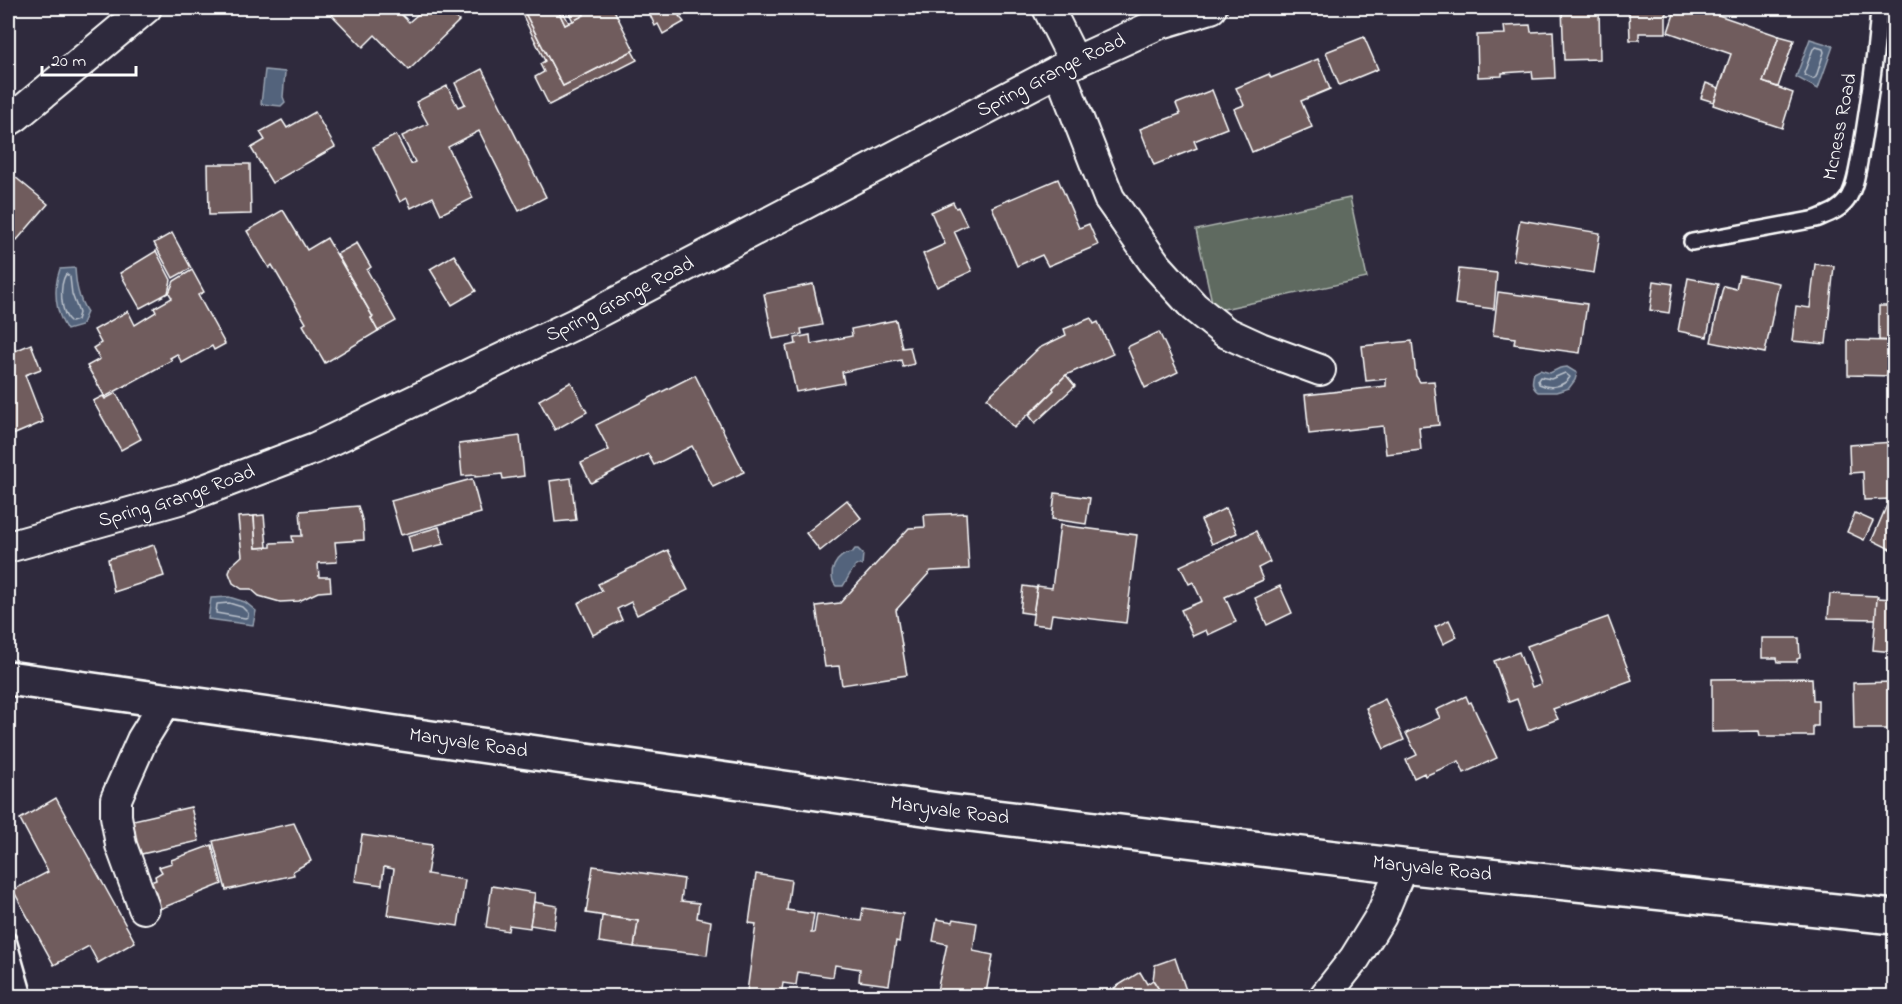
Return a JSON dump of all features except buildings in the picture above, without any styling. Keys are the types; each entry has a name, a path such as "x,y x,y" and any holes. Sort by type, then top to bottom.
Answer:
{"street":[{"path":"8,121 146,8"},
{"path":"1048,8 1108,198 1156,265 1194,307 1225,332 1260,348 1320,370"},
{"name":"Spring Grange Road","path":"8,547 183,498 315,448 579,322 1067,66 1158,24 1211,8"},
{"name":"Maryvale Road","path":"11,681 945,811 1402,866 1894,917"},
{"path":"144,908 121,845 116,816 116,799 142,740 166,701"},
{"path":"1325,996 1355,958 1381,916 1402,866"}],"lane":[{"name":"Mcness Road","path":"1692,242 1816,219 1835,212 1848,199 1856,176 1865,124 1875,62 1879,8"},
{"path":"8,940 24,996"}],"green space":[{"path":"1350,198 1367,278 1214,311 1196,230"}],"water":[{"path":"1810,39 1833,46 1818,89 1796,77"},
{"path":"265,70 285,72 283,97 285,102 281,106 261,104"},
{"path":"75,268 78,291 87,312 81,326 67,330 56,300 56,284 60,269"},
{"path":"1567,367 1577,373 1569,388 1556,392 1538,392 1534,388 1534,373 1540,370 1550,373"},
{"path":"855,549 863,554 862,565 855,567 843,586 836,586 832,576 834,565 841,557 852,553"},
{"path":"229,597 245,602 256,611 253,625 208,619 211,598"}]}
